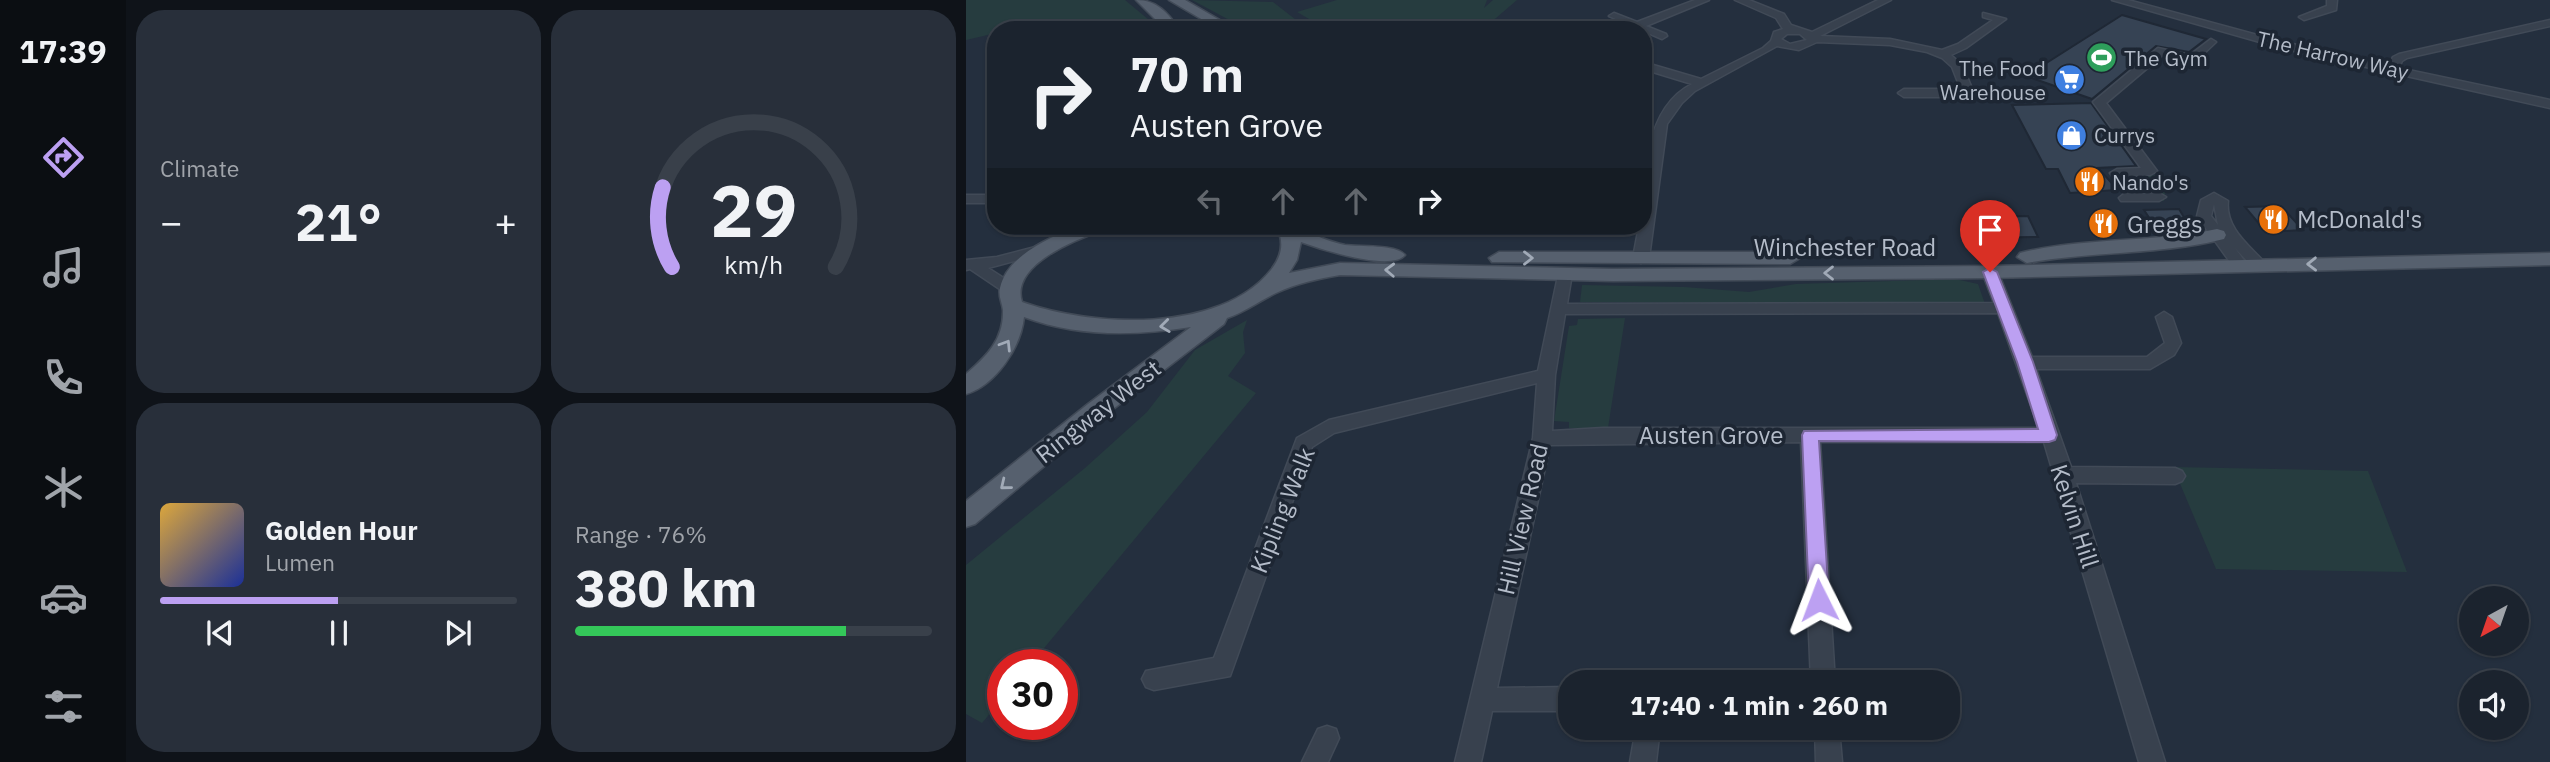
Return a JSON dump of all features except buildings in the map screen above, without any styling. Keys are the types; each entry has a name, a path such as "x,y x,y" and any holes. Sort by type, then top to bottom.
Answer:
{"main road":[{"path":"1142,0 1164,21"},
{"path":"1175,0 1214,21"},
{"path":"966,386 1008,343 1014,322 1011,298 1013,279 1043,249 1075,235"},
{"path":"1270,288 1280,276 1291,251 1288,235"},
{"name":"Winchester Road","path":"1299,235 1315,243 1366,253 1460,258 2550,259"},
{"path":"2027,257 2061,251 2189,241 2217,235"},
{"name":"Winchester Road","path":"1011,298 1049,319 1144,327 1179,324 1231,310 1270,288 1300,276 1340,269 1564,274 1990,272 2550,245"},
{"name":"Ringway West","path":"966,516 1096,410 1231,310"}],"street":[{"path":"1650,21 1704,0"},
{"path":"1740,0 1780,16 1794,37"},
{"path":"1826,35 1886,0"},
{"name":"The Harrow Way","path":"2117,0 2246,36 2550,104"},
{"path":"2304,17 2332,8 2332,0"},
{"path":"1943,54 1962,46 2001,19 1987,15"},
{"path":"1614,16 1626,21"},
{"path":"2393,69 2397,59 2403,56 2550,23"},
{"path":"1652,32 1662,36"},
{"path":"1652,163 1661,124 1678,100 1701,83 1794,37 1826,35 1890,41 1943,54 1956,65 1965,86 1950,93 1905,93"},
{"path":"1794,37 1789,47 1794,37"},
{"path":"2159,197 2130,197 2117,173 2150,171 2099,102 2162,50 2192,59 2211,42"},
{"path":"1652,68 1701,83"},
{"path":"966,199 987,199"},
{"path":"2218,199 2220,216 2244,258 2217,235 2204,212 2206,204 2218,199"},
{"path":"1641,258 1643,235"},
{"path":"970,265 1043,249"},
{"path":"970,265 1011,298"},
{"name":"Kelvin Hill","path":"1990,272 2025,362 2063,475 2152,762"},
{"name":"Hill View Road","path":"1468,762 1542,438 1546,375 1564,274"},
{"path":"1559,309 2004,308"},
{"path":"2025,362 2150,363 2168,351 2173,343 2164,317"},
{"name":"Kipling Walk","path":"1154,679 1222,668 1304,443 1329,427 1546,375"},
{"name":"Austen Grove","path":"1542,438 1603,435 2049,435"},
{"path":"1810,435 1823,670"},
{"path":"2063,475 2175,476"},
{"path":"1481,700 1558,699"},
{"path":"1315,762 1327,738"},
{"path":"1643,762 1646,740"},
{"path":"1827,740 1829,762"}],"green space":[{"path":"966,0 1125,0 1150,21 987,21 987,35 966,40"},
{"path":"1192,0 1273,2 1297,21 1231,21"},
{"path":"1337,0 1487,0 1484,8 1493,0 1517,0 1492,21 1312,21 1297,12"},
{"path":"2143,173 2146,176 2159,175 2170,192 2165,193 2164,201 2139,202 2137,194 2121,174"},
{"path":"1955,279 1978,284 1985,304 1580,302 1582,285 1684,287 1749,292 1796,284"},
{"path":"1625,318 1608,428 1569,428 1569,422 1554,421 1569,326 1577,325 1578,319"},
{"path":"1247,320 1243,332 1245,353 1228,376 1256,393 1043,649 987,649 987,717 982,723 966,714 966,565 1085,468 1147,412 1195,350"},
{"path":"2173,467 2368,471 2407,572 2216,569"}],"place":[{"name":"The Gym","path":"2101,58"},
{"name":"The Food Warehouse","path":"2069,80"},
{"name":"Currys","path":"2071,135"},
{"name":"Nando's","path":"2089,182"},
{"name":"McDonald's","path":"2274,219"},
{"name":"Greggs","path":"2104,224"}],"route":[{"path":"1819,600 1810,435 2049,435 2025,362 1990,272"}]}
